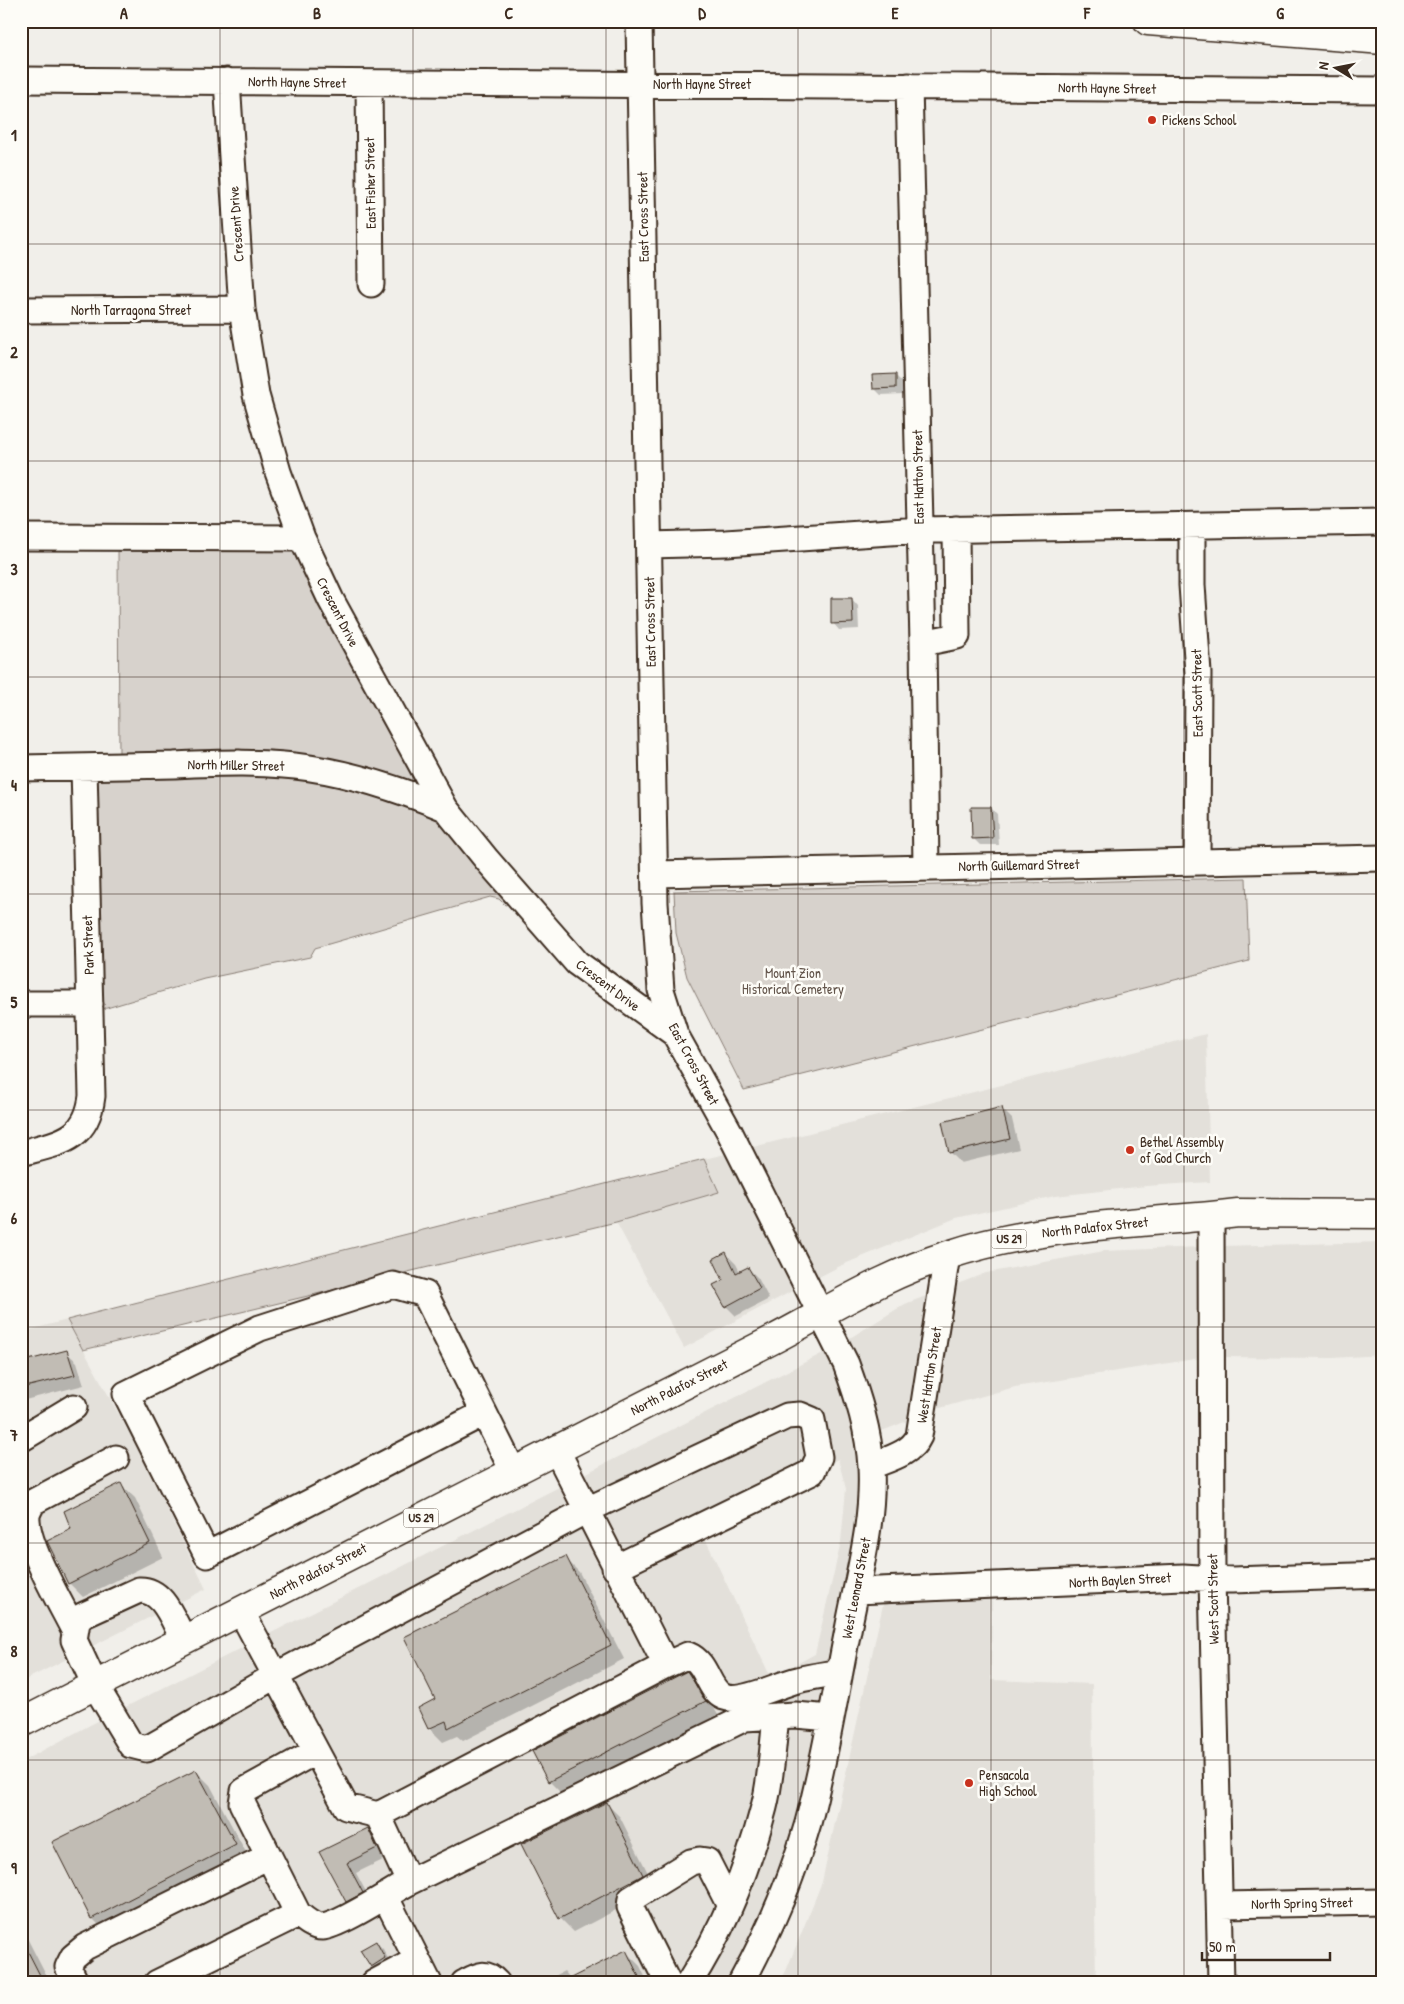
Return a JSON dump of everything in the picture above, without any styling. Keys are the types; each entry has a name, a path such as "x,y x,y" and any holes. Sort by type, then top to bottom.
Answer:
{"main road":[{"path":"1148,21 1383,40"},
{"name":"North Palafox Street","path":"21,1723 903,1272 947,1255 992,1242 1040,1232 1238,1213 1383,1214"}],"street":[{"name":"East Cross Street","path":"639,21 655,874 660,990 674,1034 724,1121 763,1198"},
{"name":"North Hayne Street","path":"21,80 1383,90"},
{"name":"Crescent Drive","path":"227,81 242,309 256,395 278,472 302,538 335,609 445,808 487,860 577,963 674,1034"},
{"name":"East Fisher Street","path":"369,83 371,284"},
{"name":"East Hatton Street","path":"909,86 923,642 926,868"},
{"name":"North Tarragona Street","path":"21,310 242,309"},
{"path":"649,545 754,542 920,530 1383,522"},
{"name":"East Scott Street","path":"1192,526 1192,584 1198,674 1197,861"},
{"path":"923,642 957,636 956,529"},
{"path":"21,537 302,538"},
{"name":"North Miller Street","path":"21,768 263,763 310,768 361,778 406,792 445,808"},
{"name":"Park Street","path":"21,1153 67,1140 78,1132 86,1122 91,1110 84,767"},
{"name":"North Guillemard Street","path":"655,874 1383,858"},
{"path":"21,1004 90,1004"},
{"name":"West Leonard Street","path":"741,1983 761,1946 785,1891 808,1823 831,1718 870,1517 871,1466 868,1438 858,1396 846,1364 763,1198"},
{"name":"West Scott Street","path":"1210,1216 1212,1578 1221,1983"},
{"name":"West Hatton Street","path":"871,1466 909,1449 915,1444 919,1436 947,1255"},
{"path":"484,1413 207,1555 126,1394 260,1328 393,1284 425,1294 513,1471"},
{"path":"21,1439 74,1406"},
{"path":"184,1640 160,1597 147,1590 139,1590 82,1616 77,1622 74,1630 74,1640 95,1685 132,1745 147,1750 276,1676 587,1510 786,1416 800,1416 812,1420 819,1457 812,1472 615,1568"},
{"path":"556,1449 666,1665"},
{"path":"74,1630 38,1556 28,1531 26,1518 32,1502 116,1458"},
{"name":"North Baylen Street","path":"856,1591 1183,1577 1232,1580 1383,1575"},
{"path":"241,1611 346,1808 378,1815 688,1655 697,1658 716,1691 725,1697 739,1698 798,1680 840,1672"},
{"path":"316,1751 244,1791 242,1803 298,1914 308,1923 321,1927 340,1921 409,1882 745,1718 795,1715 831,1718"},
{"path":"689,1983 706,1956 743,1873 765,1806 776,1716"},
{"path":"378,1815 409,1882"},
{"path":"76,1983 68,1967 73,1957 85,1947 269,1856"},
{"path":"668,1983 630,1907 631,1899 691,1862 700,1860 707,1861 729,1904"},
{"path":"385,1896 429,1983"},
{"name":"North Spring Street","path":"1220,1904 1383,1902"},
{"path":"157,1983 298,1914"},
{"path":"374,1983 417,1960"},
{"path":"464,1983 481,1974 490,1976 497,1983"}],"shaded area":[{"path":"1206,1034 1210,1182 1146,1186 1055,1196 956,1218 842,1265 815,1279 749,1148"},
{"path":"730,1153 798,1288 684,1348 616,1222 718,1192 704,1159"},
{"path":"1383,1242 1383,1355 1332,1358 1221,1357 1221,1246"},
{"path":"1201,1247 1201,1358 1015,1387 933,1410 952,1286 986,1273 1104,1251"},
{"path":"931,1294 912,1419 877,1433 845,1341 905,1304"},
{"path":"67,1320 133,1440 206,1589 21,1682 21,1332"},
{"path":"829,1350 848,1398 860,1461 858,1463 861,1468 860,1515 798,1821 776,1888 730,1983 21,1983 21,1762 92,1724","holes":["838,1459 846,1489 841,1542 815,1654 771,1678 703,1534"]},
{"name":"Pensacola High School","path":"992,1592 991,1680 1092,1684 1096,1983 779,1983 786,1971 822,1882 884,1600"}],"green space":[{"path":"118,546 295,547 425,790 119,758"},
{"path":"217,771 309,777 439,814 512,903 505,905 499,899 490,897 315,948 310,957 204,979 100,1010 94,776"},
{"name":"Mount Zion Historical Cemetery","path":"1246,878 1249,961 744,1090 687,977 676,933 674,891"},
{"path":"704,1159 719,1192 616,1222 83,1350 67,1320"}],"building":[{"path":"896,374 896,388 873,389 872,375"},
{"path":"831,598 852,598 853,623 831,624"},
{"path":"971,807 991,807 993,838 972,839"},
{"path":"1002,1107 1010,1139 949,1153 942,1122"},
{"path":"726,1252 736,1273 748,1267 760,1288 725,1307 713,1285 723,1280 713,1259"},
{"path":"67,1350 75,1375 21,1388 21,1362"},
{"path":"121,1483 150,1543 68,1584 47,1541 71,1529 64,1511"},
{"path":"566,1556 611,1645 448,1728 446,1721 428,1729 418,1708 435,1699 404,1637"},
{"path":"687,1671 706,1701 548,1782 532,1751"},
{"path":"196,1770 236,1844 91,1919 52,1842"},
{"path":"607,1802 643,1875 559,1919 521,1844"},
{"path":"368,1828 377,1848 347,1863 363,1893 346,1902 319,1852"},
{"path":"21,1938 44,1983 21,1983"},
{"path":"376,1941 385,1958 371,1967 360,1950"},
{"path":"626,1950 642,1983 561,1983"}],"place":[{"name":"Pickens School","path":"1152,120"},
{"name":"Bethel Assembly of God Church","path":"1130,1150"},
{"name":"Pensacola High School","path":"969,1783"}]}
